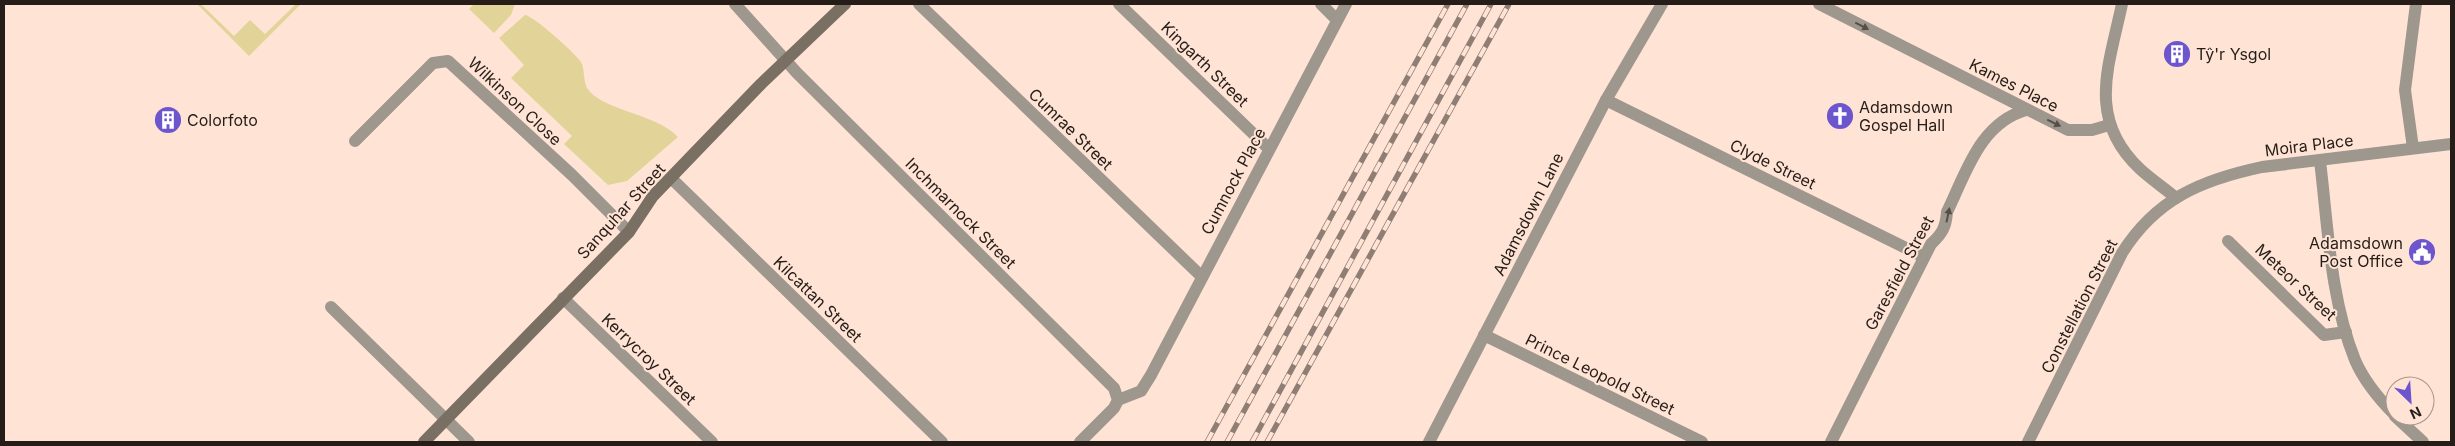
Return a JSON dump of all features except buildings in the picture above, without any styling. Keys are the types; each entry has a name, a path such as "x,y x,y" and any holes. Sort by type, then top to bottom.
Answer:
{"street":[{"name":"Inchmarnock Street","path":"736,4 797,73 1116,394"},
{"name":"Sanquhar Street","path":"424,442 629,232 653,196 761,84 845,4"},
{"name":"Cumrae Street","path":"919,4 1201,276"},
{"name":"Kingarth Street","path":"1120,4 1268,148"},
{"path":"1321,4 1337,20"},
{"name":"Cumnock Place","path":"1116,394 1141,391 1151,375 1268,148 1346,4"},
{"name":"Adamsdown Lane","path":"1430,442 1606,100 1662,4"},
{"name":"Kames Place","path":"1819,4 2068,130 2092,130 2109,125"},
{"path":"2122,4 2107,76 2106,111 2109,125 2124,152 2140,169 2176,198"},
{"path":"2412,148 2405,90 2416,4"},
{"name":"Wilkinson Close","path":"354,141 433,63 448,61 572,174 629,232"},
{"name":"Clyde Street","path":"1606,100 1924,257"},
{"name":"Garesfield Street","path":"1832,442 1924,257 1946,225 1947,212 1982,141 1993,128 2009,116 2026,110"},
{"name":"Moira Place","path":"2176,198 2212,179 2236,173 2320,160 2451,144"},
{"name":"Meteor Street","path":"2320,160 2338,298 2346,332 2356,361 2369,385 2385,404"},
{"name":"Kilcattan Street","path":"671,178 942,442"},
{"name":"Constellation Street","path":"2028,442 2122,253 2135,233 2147,220 2176,198"},
{"name":"Meteor Street","path":"2228,240 2324,335 2346,332"},
{"name":"Kerrycroy Street","path":"563,298 712,442"},
{"path":"332,307 469,442"},
{"name":"Prince Leopold Street","path":"1484,335 1702,442"},
{"path":"1080,442 1114,408 1116,394"},
{"name":"Meteor Street","path":"2406,426 2423,442"}],"shaded area":[{"path":"197,4 201,4 234,36 250,20 265,34 296,4 301,4 249,56"},
{"path":"474,4 515,4 511,15 494,33 469,9"},
{"path":"525,15 545,28 577,57 582,65 587,88 594,96 604,102 657,122 678,137 627,181 608,185 564,144 572,136 511,78 524,65 499,38"}],"railway":[{"path":"1207,442 1448,4"},
{"path":"1227,442 1467,4"},
{"path":"1252,442 1491,4"},
{"path":"1267,442 1509,4"}],"place":[{"name":"Tŷ'r Ysgol","path":"2177,54"},
{"name":"Adamsdown Gospel Hall","path":"1840,116"},
{"name":"Colorfoto","path":"168,120"},
{"name":"Adamsdown Post Office","path":"2422,252"}]}
